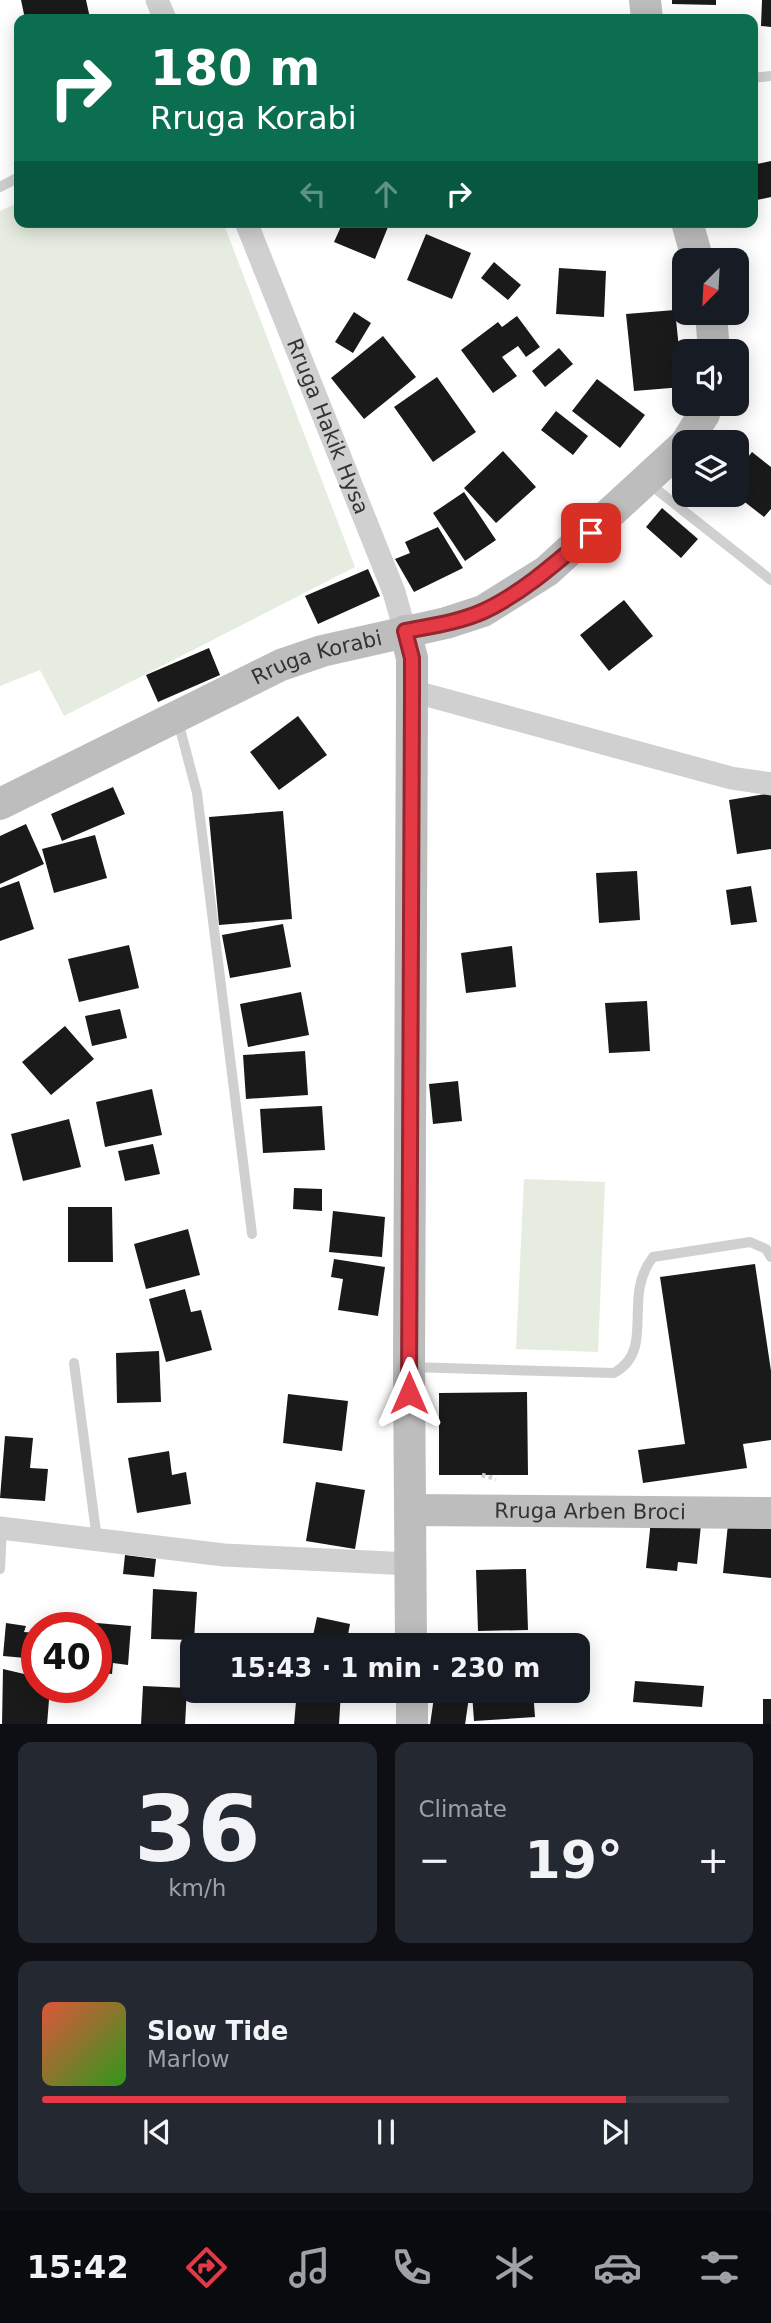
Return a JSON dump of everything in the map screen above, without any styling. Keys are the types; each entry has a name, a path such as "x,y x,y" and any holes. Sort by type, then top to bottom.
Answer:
{"street":[{"name":"Rruga Hakik Hysa","path":"248,228 394,592 405,631"},
{"path":"689,228 694,248"},
{"name":"Rruga Korabi","path":"0,804 177,719 281,665 322,651 471,615 508,598 547,571 672,456"},
{"path":"405,631 412,658 409,1367 411,1633"},
{"path":"412,691 731,778 771,784"},
{"name":"Rruga Arben Broci","path":"410,1510 771,1513"},
{"path":"1,1528 97,1542 223,1555 411,1563"},
{"path":"412,1703 412,1724"}],"lane":[{"path":"646,481 771,580"},
{"path":"177,719 197,793 252,1234"},
{"path":"409,1367 614,1373 628,1365 636,1348 638,1283 653,1257 750,1242 766,1249 771,1257"},
{"path":"74,1363 97,1542"},
{"path":"0,1569 1,1528"}],"path":[{"path":"482,1475 504,1480"}],"shaded area":[{"path":"14,204 14,228 225,228 355,567 64,716 40,670 0,686 0,211"},
{"path":"524,1179 605,1182 598,1352 516,1349"}],"building":[{"path":"21,0 86,0 89,14 24,14"},
{"path":"672,0 716,0 716,5 672,4"},
{"path":"762,0 771,0 771,27 761,26"},
{"path":"771,161 771,197 758,200 758,164"},
{"path":"340,228 388,228 375,259 334,242"},
{"path":"426,234 471,253 452,299 407,280"},
{"path":"494,262 521,285 508,300 481,278"},
{"path":"559,268 606,271 604,317 556,314"},
{"path":"672,310 672,326 677,326 678,339 672,339 672,388 634,391 626,314"},
{"path":"354,312 371,323 353,353 335,342"},
{"path":"517,316 540,347 526,357 518,346 502,357 517,376 493,393 461,350 498,322 502,327"},
{"path":"383,336 416,377 364,419 331,378"},
{"path":"559,348 573,364 545,387 532,371"},
{"path":"437,377 476,432 433,462 394,407"},
{"path":"597,379 645,415 620,448 572,411"},
{"path":"556,411 588,436 573,455 541,430"},
{"path":"503,451 536,487 496,523 464,488"},
{"path":"752,452 771,467 771,509 764,517 749,505 749,456"},
{"path":"464,492 496,540 465,561 433,513"},
{"path":"662,508 698,539 681,558 646,527"},
{"path":"438,527 463,568 414,592 395,559 410,553 405,542"},
{"path":"368,569 380,596 318,624 305,596"},
{"path":"624,600 653,636 609,671 580,635"},
{"path":"209,648 220,675 158,702 146,675"},
{"path":"298,716 327,755 279,790 250,752"},
{"path":"113,787 125,814 62,841 51,814"},
{"path":"771,793 771,849 737,854 729,800"},
{"path":"283,811 292,919 219,925 209,817"},
{"path":"26,824 44,864 0,884 0,836"},
{"path":"95,835 107,878 54,893 42,849"},
{"path":"637,871 640,920 599,923 596,873"},
{"path":"19,881 34,929 0,941 0,888"},
{"path":"751,886 757,922 731,925 726,890"},
{"path":"283,924 291,967 230,978 222,935"},
{"path":"129,945 139,988 79,1002 68,959"},
{"path":"512,946 516,987 466,993 461,953"},
{"path":"301,992 309,1035 248,1047 240,1004"},
{"path":"647,1001 650,1051 609,1053 605,1003"},
{"path":"120,1009 127,1038 92,1046 85,1016"},
{"path":"65,1026 94,1059 51,1095 22,1062"},
{"path":"305,1051 308,1095 246,1099 243,1055"},
{"path":"458,1081 462,1121 433,1124 429,1084"},
{"path":"152,1089 162,1135 105,1147 96,1102"},
{"path":"322,1106 325,1150 263,1153 260,1109"},
{"path":"69,1119 81,1167 23,1181 11,1134"},
{"path":"153,1144 160,1174 125,1181 118,1151"},
{"path":"294,1188 322,1189 322,1211 293,1209"},
{"path":"68,1207 112,1207 113,1262 68,1262"},
{"path":"333,1211 385,1217 382,1257 329,1252"},
{"path":"188,1229 200,1275 146,1289 134,1244"},
{"path":"334,1259 385,1267 378,1316 338,1310 343,1279 331,1277"},
{"path":"755,1264 771,1371 771,1440 743,1444 747,1468 643,1483 638,1450 685,1444 660,1277"},
{"path":"185,1289 191,1312 201,1310 212,1350 166,1362 149,1299"},
{"path":"159,1351 161,1402 117,1403 116,1353"},
{"path":"527,1392 528,1475 439,1475 439,1393"},
{"path":"288,1394 348,1401 342,1451 283,1443"},
{"path":"5,1436 33,1438 30,1468 48,1469 45,1501 0,1498"},
{"path":"169,1451 172,1475 186,1472 191,1504 137,1513 128,1458"},
{"path":"316,1482 365,1490 355,1549 306,1541"},
{"path":"651,1520 701,1525 697,1564 678,1562 677,1571 646,1568"},
{"path":"728,1524 771,1528 771,1578 723,1573"},
{"path":"125,1555 156,1559 154,1577 123,1574"},
{"path":"526,1569 528,1630 478,1631 476,1570"},
{"path":"153,1589 197,1592 194,1633 180,1633 180,1640 151,1639"},
{"path":"317,1617 350,1624 348,1633 314,1633"},
{"path":"6,1623 21,1625 21,1658 3,1656"},
{"path":"112,1624 131,1626 128,1665 113,1663 112,1674"},
{"path":"3,1669 21,1673 21,1703 49,1703 47,1724 2,1724"},
{"path":"635,1681 704,1686 702,1707 633,1702"},
{"path":"143,1686 180,1688 180,1703 186,1703 185,1724 141,1724"},
{"path":"763,1699 771,1699 771,1724 763,1724"},
{"path":"296,1703 340,1703 339,1724 294,1724"},
{"path":"433,1703 468,1703 465,1724 430,1724"},
{"path":"473,1703 534,1703 535,1717 474,1721"}],"route":[{"path":"409,1393 412,658 405,631 446,623 483,611 508,598 547,571 591,533"}]}
